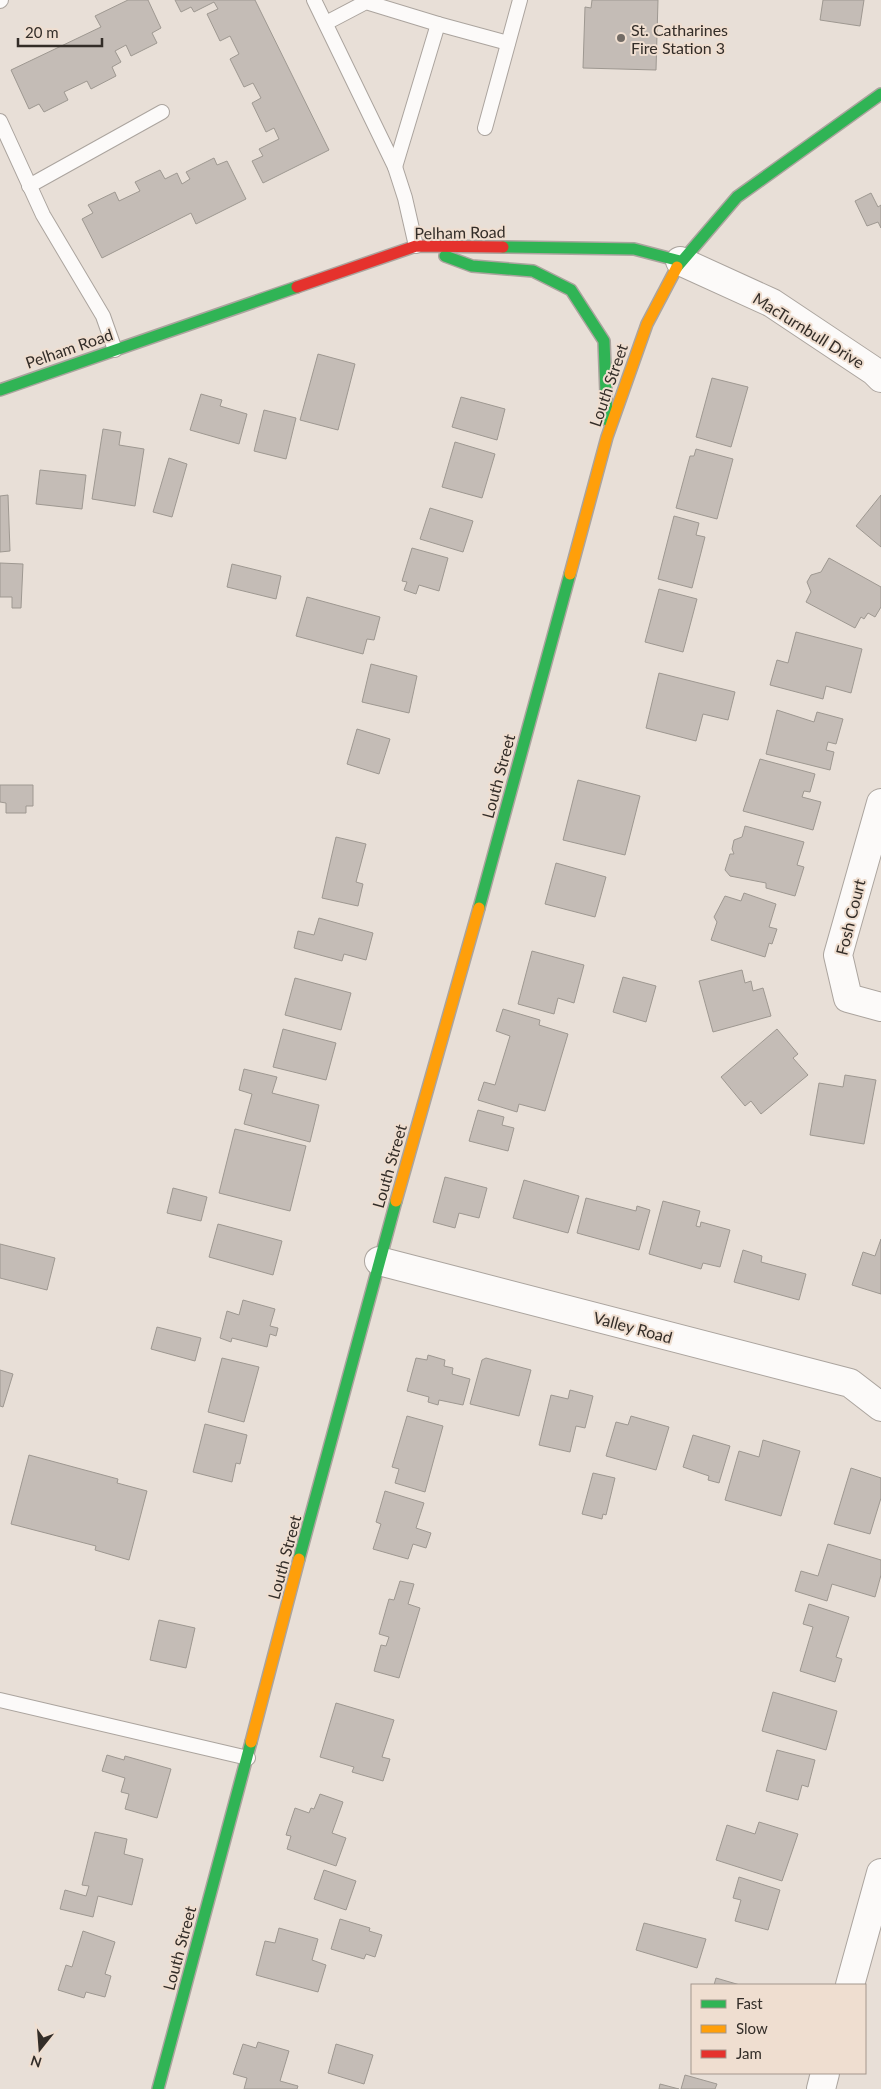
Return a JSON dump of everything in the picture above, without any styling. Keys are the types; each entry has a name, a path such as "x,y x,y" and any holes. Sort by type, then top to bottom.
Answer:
{"main road":[{"path":"680,261 737,197 881,94"},
{"path":"416,246 472,266 533,271 571,290 604,341 607,437"},
{"name":"Pelham Road","path":"0,390 416,246 634,249 680,261"},
{"name":"Louth Street","path":"158,2089 248,1758 379,1261 488,875 607,437 647,324 680,261"}],"street":[{"name":"MacTurnbull Drive","path":"680,261 772,303 874,371 881,378"},
{"name":"Fosh Court","path":"881,803 838,955 848,998 881,1007"},
{"name":"Valley Road","path":"379,1261 850,1383 881,1407"},
{"path":"850,1984 881,1873"},
{"path":"821,2089 825,2074"}],"lane":[{"path":"314,0 395,167 405,198 416,246"},
{"path":"485,128 520,0"},
{"path":"326,23 367,1 438,24 508,43"},
{"path":"395,167 438,24"},
{"path":"29,186 162,112"},
{"path":"0,121 50,228 103,316 115,350"},
{"path":"0,1700 130,1732 248,1758"}],"building":[{"path":"128,0 148,0 161,28 152,33 157,43 131,56 126,45 115,51 121,62 112,67 116,76 91,89 87,81 64,92 68,100 44,112 39,104 29,109 11,70 101,27 95,16"},
{"path":"175,0 255,0 329,150 263,183 252,161 263,156 259,149 279,139 274,128 266,132 252,103 261,98 253,83 244,87 230,59 239,54 230,36 220,41 207,14 218,9 214,2 194,12 191,7 181,12"},
{"name":"St. Catharines Fire Station 3","path":"592,0 658,0 656,70 583,68 585,7 591,8"},
{"path":"823,0 864,0 860,26 820,20"},
{"path":"214,158 217,165 227,161 246,199 196,224 191,213 102,258 82,219 93,213 88,205 115,192 119,201 140,191 135,182 160,170 165,179 177,173 182,184 190,179 186,172"},
{"path":"871,193 878,207 881,205 881,228 878,222 867,226 855,201"},
{"path":"318,354 355,364 338,430 300,420"},
{"path":"712,378 748,387 731,447 696,437"},
{"path":"201,394 222,400 220,406 247,414 239,444 190,430"},
{"path":"461,397 505,409 497,440 452,427"},
{"path":"264,410 296,418 286,459 254,451"},
{"path":"103,429 121,432 119,445 144,449 135,506 92,499"},
{"path":"455,442 495,454 482,498 442,487"},
{"path":"696,449 733,459 717,519 676,508 690,456 694,456"},
{"path":"169,458 187,464 172,517 153,512"},
{"path":"40,470 86,475 82,509 36,504"},
{"path":"8,495 10,551 0,552 0,496"},
{"path":"881,495 881,547 856,526"},
{"path":"430,508 473,521 463,552 420,539"},
{"path":"674,516 699,523 696,535 705,537 692,588 658,579"},
{"path":"412,548 448,558 439,591 419,585 416,594 404,590 407,582 402,581"},
{"path":"829,558 881,587 881,607 875,617 868,613 864,619 861,617 855,628 806,602 811,592 807,582 811,575 821,572"},
{"path":"0,563 23,564 21,608 12,608 12,597 0,597"},
{"path":"232,564 281,576 276,599 227,587"},
{"path":"659,589 697,599 683,652 645,642"},
{"path":"307,597 380,617 374,640 367,639 363,654 296,636"},
{"path":"796,632 862,649 851,693 826,686 823,699 770,685 777,660 788,663"},
{"path":"371,664 417,676 409,713 362,702"},
{"path":"659,673 735,692 728,720 703,714 696,741 646,728"},
{"path":"777,710 814,722 817,712 843,719 836,744 828,742 826,750 834,752 830,770 766,754"},
{"path":"357,729 390,739 379,774 347,764"},
{"path":"760,759 815,774 810,792 804,791 802,797 821,802 813,830 743,811"},
{"path":"578,780 640,796 625,855 563,840"},
{"path":"0,785 33,785 33,806 26,806 26,813 6,813 6,803 0,802"},
{"path":"745,826 804,842 797,865 804,867 795,896 766,888 766,883 730,876 725,870 730,854 734,854 732,849 734,840 742,837"},
{"path":"336,837 366,844 356,882 363,884 358,906 322,898"},
{"path":"556,863 606,877 595,917 545,904"},
{"path":"744,893 776,904 769,927 777,929 772,944 769,943 765,957 711,940 717,922 714,917 725,896 741,901"},
{"path":"319,918 373,933 366,960 344,954 342,961 294,948 298,931 314,935"},
{"path":"532,951 584,965 574,1003 558,998 554,1014 518,1004"},
{"path":"742,970 745,983 751,981 753,991 763,988 771,1016 713,1032 699,981"},
{"path":"623,977 656,986 646,1022 613,1012"},
{"path":"295,978 351,993 341,1030 285,1015"},
{"path":"503,1009 540,1020 539,1025 568,1034 545,1111 519,1104 517,1112 478,1100 484,1082 495,1085 510,1036 496,1031"},
{"path":"283,1029 336,1043 326,1080 273,1067"},
{"path":"777,1029 798,1054 793,1058 808,1075 761,1114 751,1101 745,1106 721,1077"},
{"path":"244,1069 277,1077 272,1093 319,1105 310,1142 244,1124 252,1094 239,1090"},
{"path":"845,1075 876,1080 864,1144 810,1135 819,1083 843,1087"},
{"path":"478,1110 504,1117 502,1125 514,1128 508,1151 469,1141"},
{"path":"235,1129 306,1146 290,1211 219,1193"},
{"path":"445,1177 487,1188 479,1218 459,1213 455,1228 433,1222"},
{"path":"524,1180 579,1196 568,1233 513,1218"},
{"path":"173,1188 207,1197 201,1221 167,1213"},
{"path":"586,1198 636,1211 637,1206 650,1210 639,1250 577,1233"},
{"path":"663,1201 700,1211 696,1226 700,1227 701,1222 730,1230 720,1267 703,1263 701,1269 649,1254"},
{"path":"218,1224 282,1241 273,1275 209,1257"},
{"path":"881,1239 881,1294 852,1285 863,1252 875,1256"},
{"path":"0,1244 55,1258 47,1290 0,1278"},
{"path":"743,1250 762,1256 761,1262 806,1274 799,1300 734,1282"},
{"path":"243,1300 275,1309 270,1326 278,1328 276,1336 270,1334 267,1347 232,1338 231,1342 220,1338 227,1311 239,1315"},
{"path":"157,1327 201,1338 195,1361 151,1349"},
{"path":"428,1355 445,1360 444,1366 453,1368 452,1374 470,1379 463,1405 439,1400 438,1405 428,1402 429,1397 407,1391 416,1358 427,1360"},
{"path":"222,1358 259,1367 244,1422 208,1412"},
{"path":"486,1358 531,1370 519,1416 470,1404 482,1360"},
{"path":"0,1370 13,1374 3,1407 0,1406"},
{"path":"570,1390 593,1396 585,1428 576,1426 570,1452 539,1445 551,1395 568,1399"},
{"path":"407,1416 443,1426 425,1492 395,1483 399,1469 392,1467"},
{"path":"631,1416 669,1427 656,1470 606,1456 616,1422 628,1425"},
{"path":"205,1424 247,1435 240,1464 236,1463 232,1482 193,1472"},
{"path":"693,1435 730,1446 719,1483 708,1480 709,1476 683,1467"},
{"path":"763,1440 800,1451 781,1516 725,1500 739,1451 759,1457"},
{"path":"29,1455 118,1479 117,1483 147,1491 129,1560 95,1550 96,1546 11,1524"},
{"path":"851,1468 881,1478 881,1498 870,1534 834,1524"},
{"path":"593,1473 615,1478 606,1515 603,1514 602,1519 582,1514"},
{"path":"385,1491 424,1503 416,1528 431,1533 426,1548 413,1544 408,1559 373,1549 381,1524 376,1522"},
{"path":"828,1544 881,1560 881,1575 875,1597 832,1584 827,1601 795,1591 801,1571 818,1576"},
{"path":"400,1581 414,1584 408,1604 420,1608 399,1678 374,1671 381,1645 386,1646 389,1637 379,1634 389,1599 394,1600"},
{"path":"809,1604 849,1617 836,1657 842,1659 835,1682 800,1671 813,1627 803,1624"},
{"path":"159,1620 195,1628 186,1668 150,1660"},
{"path":"773,1692 837,1711 826,1750 762,1731"},
{"path":"336,1703 394,1720 382,1757 390,1759 383,1781 352,1772 354,1767 320,1757"},
{"path":"777,1750 815,1760 808,1787 802,1785 798,1800 766,1791"},
{"path":"107,1755 124,1760 125,1756 171,1769 157,1818 125,1809 129,1794 121,1792 125,1778 102,1771"},
{"path":"320,1794 343,1802 332,1833 346,1838 336,1866 287,1849 291,1836 286,1835 295,1808 309,1813 311,1808 314,1809"},
{"path":"759,1822 798,1834 782,1881 716,1860 727,1825 755,1834"},
{"path":"95,1832 127,1839 124,1854 143,1859 132,1905 98,1896 93,1917 60,1909 65,1890 86,1896 89,1886 82,1885"},
{"path":"324,1870 356,1881 346,1910 314,1899"},
{"path":"739,1877 780,1890 768,1930 735,1921 741,1900 733,1898"},
{"path":"340,1919 370,1928 369,1931 382,1935 375,1957 366,1954 364,1959 331,1949"},
{"path":"644,1923 706,1939 697,1968 636,1950"},
{"path":"279,1928 318,1939 312,1960 326,1965 318,1992 256,1975 265,1941 275,1943"},
{"path":"83,1931 115,1942 105,1974 111,1976 105,1997 86,1992 84,1998 58,1990 66,1965 72,1967"},
{"path":"716,1978 737,1984 714,1984"},
{"path":"258,2042 289,2051 280,2081 298,2086 297,2089 244,2089 247,2078 233,2074 243,2044 256,2048"},
{"path":"336,2044 373,2055 364,2084 328,2073"},
{"path":"685,2075 717,2084 715,2089 681,2089"},
{"path":"660,2084 679,2089 659,2089"}],"traffic: fast":[{"path":"677,267 737,197 881,94"},
{"path":"503,247 634,249 680,261"},
{"path":"445,256 472,266 533,271 571,290 604,341 607,420"},
{"path":"0,390 297,287"},
{"path":"479,908 570,574"},
{"path":"299,1559 396,1201"},
{"path":"158,2089 251,1742"}],"traffic: slow":[{"path":"570,574 607,437 647,324 677,267"},
{"path":"396,1201 479,908"},
{"path":"251,1742 299,1559"}],"traffic: jam":[{"path":"297,287 416,246 503,247"}],"place":[{"name":"St. Catharines Fire Station 3","path":"621,38"}]}
